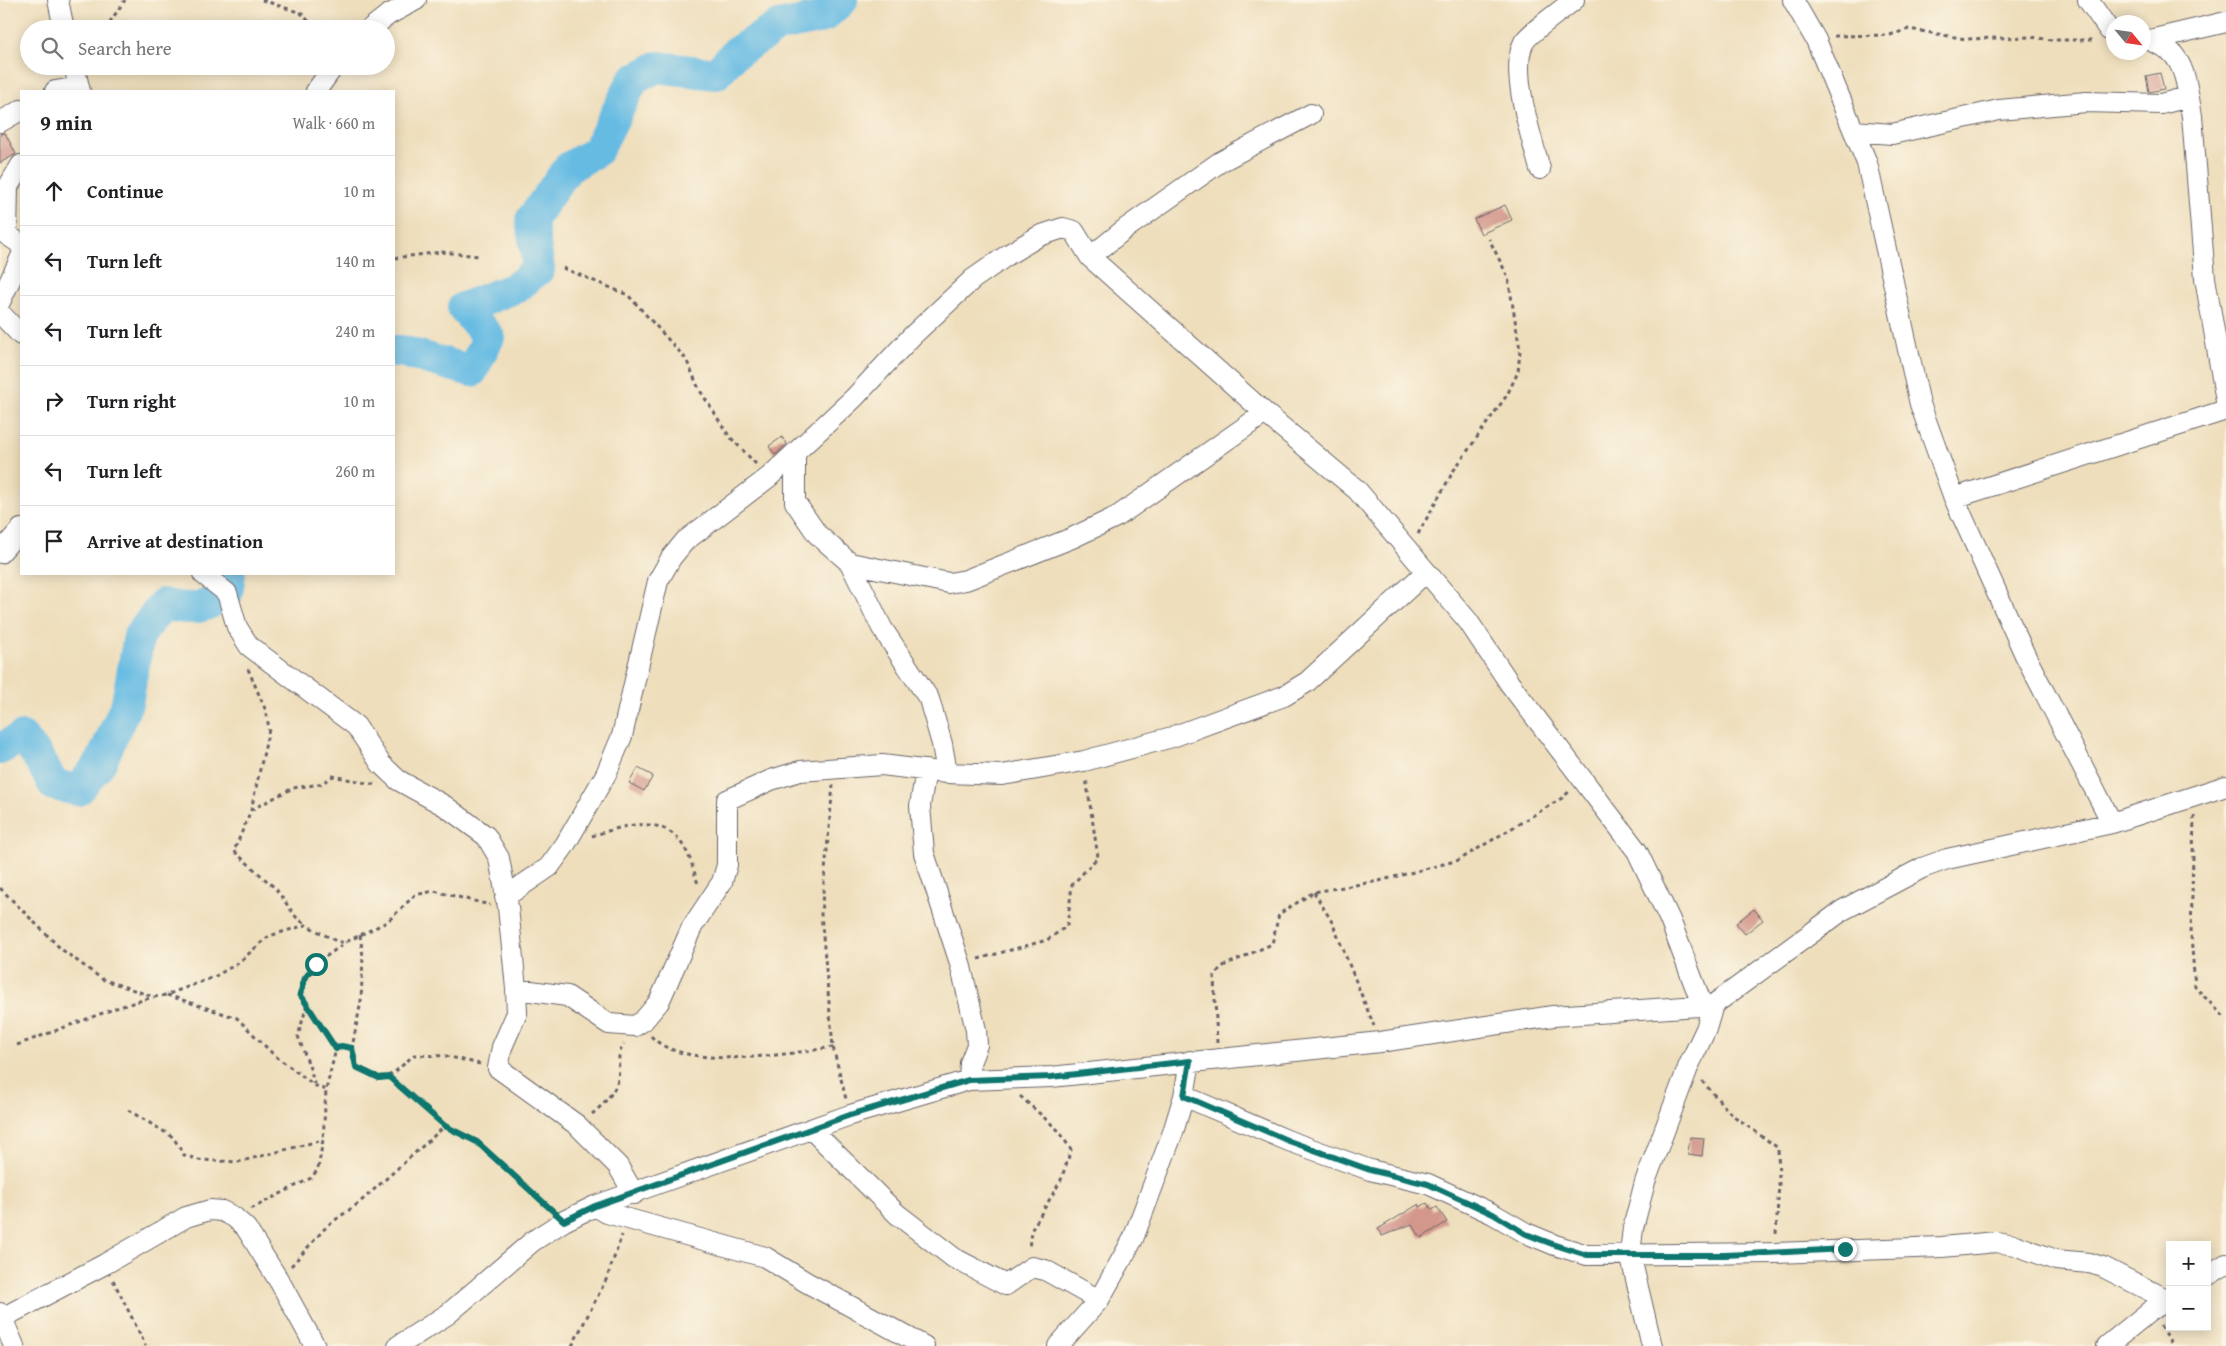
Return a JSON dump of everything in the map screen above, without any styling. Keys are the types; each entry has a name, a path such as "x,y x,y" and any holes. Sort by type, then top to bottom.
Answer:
{"street":[{"path":"58,0 62,20"},
{"path":"382,20 416,0"},
{"path":"1540,169 1521,94 1519,61 1525,40 1574,0"},
{"path":"1793,0 1816,40 1867,163 1920,404 1954,498 2025,654 2112,823"},
{"path":"2088,0 2106,26"},
{"path":"2151,39 2226,22"},
{"path":"2151,42 2171,52 2182,69 2188,96 2192,116 2206,278 2226,401"},
{"path":"72,90 73,75"},
{"path":"317,90 328,75"},
{"path":"1854,131 1892,134 1999,110 2086,102 2161,104 2188,96"},
{"path":"0,122 20,111"},
{"path":"1090,257 1125,229 1220,162 1311,114"},
{"path":"20,167 8,187 7,235 20,243"},
{"path":"506,902 549,867 565,845 606,774 622,736 658,581 671,558 685,541 769,477 854,398 912,336 973,279 1009,254 1040,236 1063,228 1074,231 1090,257 1265,413 1357,490 1468,621 1510,684 1637,851 1708,1006 1706,1029 1689,1065 1637,1209 1630,1244 1630,1254 1652,1346"},
{"path":"0,302 20,259"},
{"path":"0,313 20,334"},
{"path":"1954,498 2226,410"},
{"path":"850,563 949,583 966,580 1072,538 1118,516 1265,413"},
{"path":"795,453 795,502 817,534 850,563 882,628 929,699 942,744 947,773"},
{"path":"0,553 20,530"},
{"path":"516,989 567,996 609,1024 639,1024 658,1002 692,927 722,882 727,865 726,800 771,780 800,771 882,765 947,773 1002,775 1084,761 1172,737 1284,696 1308,682 1426,572"},
{"path":"204,575 226,593 237,627 250,646 356,726 381,764 398,780 445,806 486,836 499,858 516,989 517,1014 502,1047 498,1068 577,1125 618,1166 634,1194"},
{"path":"926,770 920,806 924,853 960,963 976,1030 977,1045 970,1063 969,1080"},
{"path":"398,1346 448,1314 533,1241 564,1221 595,1206 634,1194 850,1115 969,1080 1051,1077 1380,1042 1553,1016 1708,1006 1843,910 1922,868 1947,859 2112,823 2226,786"},
{"path":"1058,1346 1099,1300 1133,1239 1173,1132 1184,1096 1190,1061"},
{"path":"1184,1096 1289,1141 1370,1170 1428,1184 1493,1214 1526,1234 1587,1255 1775,1253 1942,1247 1996,1242 2015,1245 2056,1260 2089,1263 2103,1267 2166,1298"},
{"path":"812,1129 898,1214 954,1258 1006,1285 1032,1267 1045,1270 1099,1300"},
{"path":"595,1206 607,1213 765,1256 806,1282 924,1346"},
{"path":"14,1346 1,1315 105,1264 186,1217 210,1210 222,1211 234,1217 246,1228 281,1284 315,1346"},
{"path":"2211,1273 2226,1264"},
{"path":"2107,1346 2150,1311 2166,1302"}],"path":[{"path":"112,20 126,0"},
{"path":"262,0 301,13 308,20"},
{"path":"1816,40 1837,35 1890,35 1909,29 1966,39 2031,37 2052,40 2095,40"},
{"path":"1408,551 1454,470 1507,395 1518,372 1520,350 1508,277 1489,240"},
{"path":"395,258 442,252 478,256"},
{"path":"563,268 628,295 686,358 699,389 729,436 769,477"},
{"path":"250,646 248,668 266,712 268,729 251,810 234,851 276,890 296,917 306,925 338,942 346,942"},
{"path":"960,963 1047,940 1067,926 1072,885 1098,857 1084,761"},
{"path":"835,767 821,914 833,1047 850,1115"},
{"path":"251,810 262,806 292,788 320,784 333,776 376,785 398,780"},
{"path":"1218,1058 1214,977 1221,967 1272,944 1279,914 1314,892 1379,881 1459,860 1562,798 1584,779"},
{"path":"2194,795 2191,935 2195,987 2226,1019"},
{"path":"565,845 637,824 658,826 674,836 684,847 706,906"},
{"path":"0,888 61,949 102,979 154,997"},
{"path":"336,1049 300,994 305,978 316,964 346,942 387,922 415,895 434,891 506,902"},
{"path":"1314,892 1332,922 1380,1042"},
{"path":"17,1045 119,1007 166,995 214,977 238,963 269,936 306,925"},
{"path":"360,935 363,956 361,1001 352,1048 356,1067 379,1078 389,1077 414,1056 446,1056 498,1068"},
{"path":"166,995 237,1018 274,1055 314,1085 326,1090"},
{"path":"306,1005 298,1036 314,1085"},
{"path":"577,1125 596,1111 614,1090 618,1080 618,1052 639,1024 658,1044 688,1055 768,1057 833,1047"},
{"path":"234,1217 310,1178 318,1168 323,1140 326,1090 336,1049 341,1046 352,1048"},
{"path":"1689,1065 1731,1114 1778,1148 1779,1183 1775,1253"},
{"path":"389,1077 445,1126 477,1142 564,1221"},
{"path":"1000,1079 1059,1131 1071,1150 1061,1180 1031,1231 1029,1248 1032,1267"},
{"path":"128,1110 173,1137 184,1156 199,1160 238,1162 323,1140"},
{"path":"281,1284 288,1268 328,1225 359,1203 445,1126"},
{"path":"572,1346 607,1278 627,1218"},
{"path":"105,1264 146,1346"}],"building":[{"path":"2160,73 2164,89 2149,92 2146,76"},
{"path":"5,133 16,154 0,163 0,134"},
{"path":"1505,205 1512,220 1481,234 1474,219"},
{"path":"782,437 787,444 775,455 769,446"},
{"path":"638,768 653,776 644,791 629,783"},
{"path":"1754,909 1763,920 1745,934 1736,923"},
{"path":"1690,1137 1704,1138 1702,1156 1688,1154"},
{"path":"1427,1203 1432,1210 1437,1207 1447,1222 1421,1238 1412,1224 1382,1236 1378,1229 1419,1204 1420,1207"}],"waterway":[{"path":"395,351 401,351 472,371 489,337 463,308 517,287 539,269 531,220 568,168 597,151 633,80 657,67 716,74 735,53 779,26 823,17 842,0"},
{"path":"0,749 22,737 36,754 54,785 78,790 101,762 127,703 139,636 163,604 181,608 196,608 219,599 227,593 230,575"}],"route":[{"path":"316,964 305,978 300,994 336,1049 341,1046 352,1048 356,1067 379,1078 389,1077 445,1126 477,1142 564,1221 595,1206 634,1194 850,1115 969,1080 1051,1077 1190,1061 1184,1096 1289,1141 1370,1170 1428,1184 1493,1214 1526,1234 1587,1255 1725,1255 1845,1249"}]}
